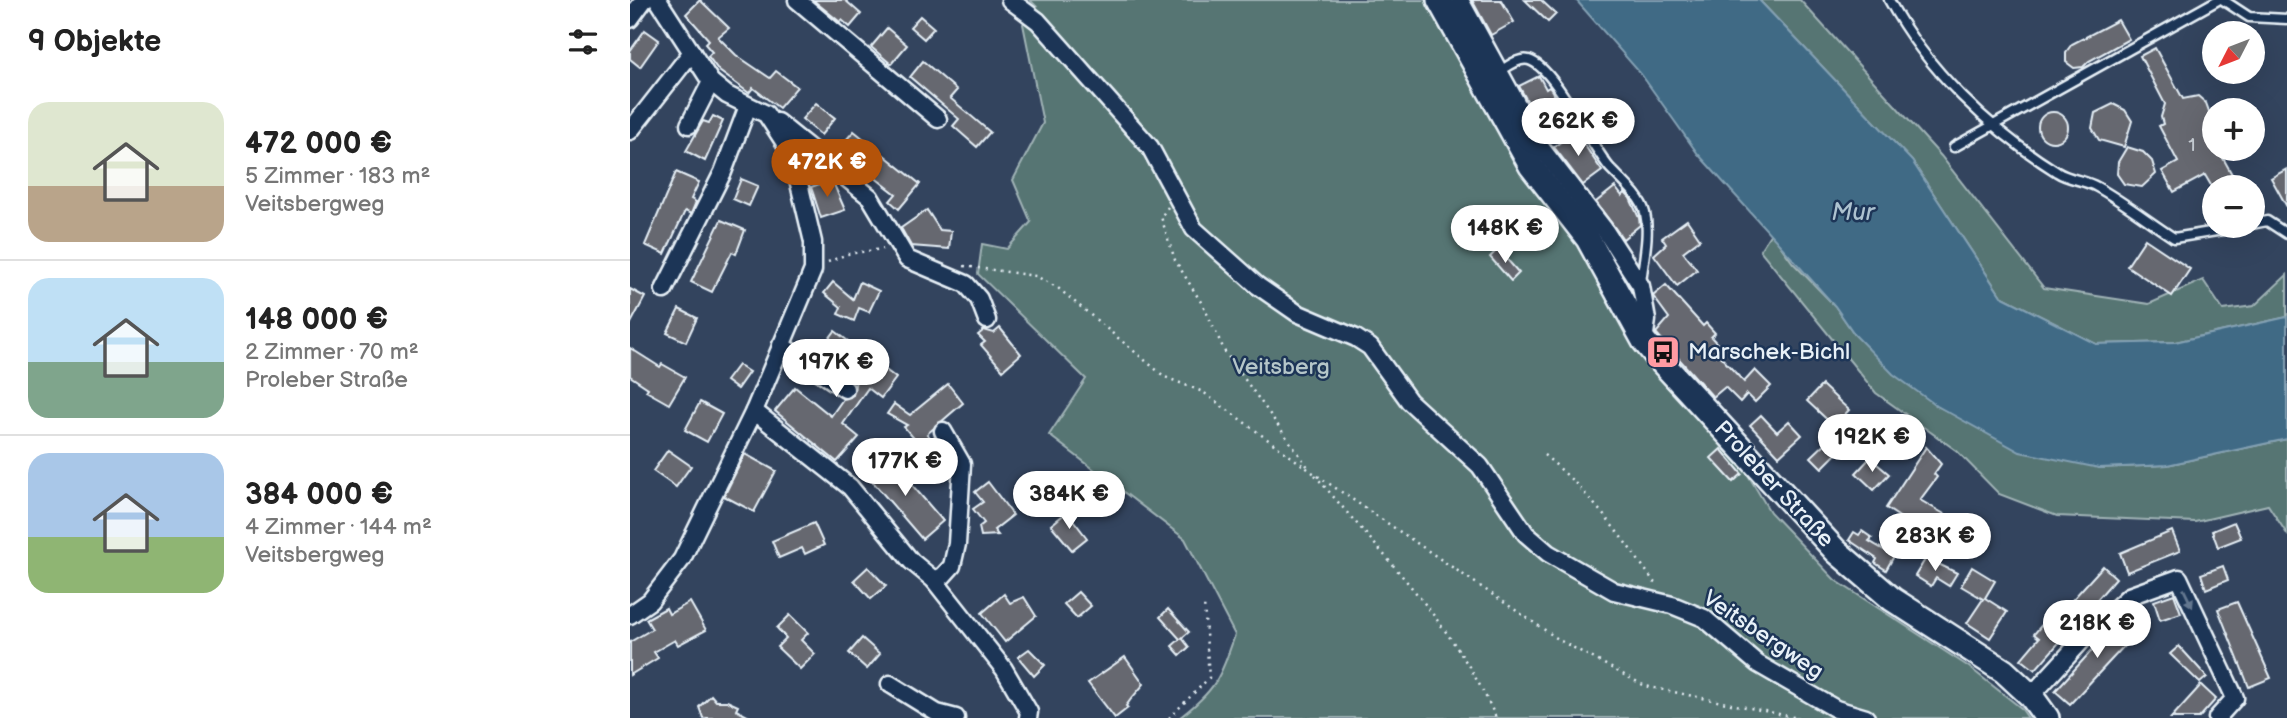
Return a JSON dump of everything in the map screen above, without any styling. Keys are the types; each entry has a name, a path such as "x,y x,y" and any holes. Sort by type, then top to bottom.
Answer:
{"main road":[{"name":"Proleber Straße","path":"1439,0 1531,166 1588,239 1644,341 1809,524 1844,559 1892,599 2004,671 2031,696 2047,718"}],"street":[{"path":"630,19 644,0"},
{"path":"658,0 711,82 748,106 766,114 870,197 899,250 907,259 966,284 979,299 987,320"},
{"path":"797,0 938,119"},
{"name":"Veitsbergweg","path":"1010,0 1038,21 1137,131 1162,164 1177,201 1195,229 1258,286 1297,313 1356,338 1370,347 1409,401 1480,466 1526,534 1548,553 1614,592 1672,606 1704,618 1758,664 1836,709 1866,718"},
{"path":"1460,0 1545,154 1604,229 1641,286 1647,320 1644,341"},
{"path":"630,131 692,52"},
{"path":"689,125 711,82"},
{"path":"664,290 723,172 748,106"},
{"path":"630,615 650,601 682,559 754,411 813,270 813,242 792,154 766,114"},
{"path":"781,345 845,389"},
{"path":"754,411 850,487 911,561 934,580 1004,669 1029,712 1028,718"},
{"path":"934,580 943,576 952,566 957,544 962,464 943,431"},
{"path":"2031,696 2085,637 2129,596 2179,578 2235,698 2217,718"},
{"path":"890,684 937,713 956,718"}],"lane":[{"path":"1889,0 1901,22 1952,87 1993,124 2059,174 2096,186 2174,238 2202,233"},
{"path":"1954,147 2218,0"},
{"path":"2224,0 2249,17 2287,19"},
{"path":"1499,72 1520,60 1529,60 1544,71 1605,161 1638,199 1645,212 1646,223 1641,286"},
{"path":"2265,222 2287,234"}],"path":[{"path":"1177,201 1164,209 1161,217 1175,260 1204,307 1225,352 1312,472 1440,624 1464,657 1496,718"},
{"path":"813,270 847,254 877,249 899,250"},
{"path":"960,266 1036,276 1058,288 1166,377 1203,392 1312,472 1561,641 1645,686 1798,718"},
{"path":"1544,455 1567,474 1628,545 1672,606"},
{"path":"1169,718 1209,678 1209,646 1204,603"}],"green space":[{"name":"Veitsberg","path":"1030,0 1426,0 1566,227 1741,463 1770,512 1835,580 1969,667 2021,708 2028,718 1179,718 1209,691 1225,662 1235,635 1185,539 1049,435 1086,379 978,274 982,244 1007,249 1031,222 1013,180 1043,123 1023,24 1037,7"},
{"path":"1759,0 1800,0 1941,156 2044,288 2149,304 2203,280 2223,310 2254,306 2287,275 2287,317 2175,342 2096,344 2001,296 1912,161"},
{"path":"1771,233 1793,263 1835,306 1855,335 1937,406 1970,422 2099,468 2167,465 2287,439 2287,534 2268,505 2195,522 2057,516 1999,494 1957,451 1876,393 1760,250"}],"water":[{"name":"Mur","path":"1576,0 1759,0 1912,161 2001,296 2096,344 2175,342 2287,317 2287,439 2167,465 2099,468 2020,452 1937,406 1893,374 1855,335 1835,306 1698,154 1641,74"}],"building":[{"path":"700,0 729,28 718,37 736,55 770,78 776,71 797,87 779,108 753,88 749,93 719,71 708,56 712,52 705,44 709,40 686,14"},
{"path":"813,0 845,0 861,14 850,27"},
{"path":"1472,0 1501,0 1514,22 1491,35"},
{"path":"1525,0 1541,0 1556,14 1548,22"},
{"path":"920,16 934,28 924,39 910,27"},
{"path":"2118,20 2129,39 2083,67 2074,68 2066,62 2066,52 2072,44"},
{"path":"887,28 907,45 891,64 871,47"},
{"path":"645,30 659,40 640,67 630,59 630,51"},
{"path":"2155,48 2183,99 2198,96 2202,100 2202,161 2225,161 2232,175 2202,175 2174,192 2162,171 2178,162 2159,126 2163,124 2161,117 2165,104 2140,56"},
{"path":"923,61 957,90 950,98 990,132 977,147 953,126 959,119 910,77"},
{"path":"1539,76 1546,89 1549,87 1552,91 1563,119 1543,130 1519,86"},
{"path":"816,103 835,118 821,135 802,119"},
{"path":"2113,104 2125,110 2132,121 2124,147 2099,140 2092,128 2095,113"},
{"path":"2053,112 2064,116 2068,127 2064,138 2053,142 2042,138 2038,127 2042,116"},
{"path":"713,116 723,121 705,161 686,151 703,121 709,123"},
{"path":"854,131 920,184 899,209 890,201 896,194 865,170 860,175 851,168 856,163 839,148"},
{"path":"1575,131 1602,171 1583,185 1554,147"},
{"path":"2127,147 2143,152 2152,161 2156,174 2142,187 2124,184 2117,174 2118,162"},
{"path":"2287,169 2287,207 2271,178"},
{"path":"676,172 699,182 691,199 696,202 691,214 685,211 665,254 645,245"},
{"path":"741,179 758,186 749,206 733,199"},
{"path":"832,180 845,210 821,218 811,187"},
{"path":"1615,187 1622,196 1625,193 1630,198 1639,218 1640,225 1623,239 1596,202"},
{"path":"927,210 940,230 951,231 949,249 911,246 901,228"},
{"path":"721,220 745,230 736,254 732,252 712,292 691,282"},
{"path":"1687,220 1700,239 1683,252 1697,270 1677,286 1654,255 1666,244 1662,238"},
{"path":"2145,239 2190,269 2172,296 2127,266"},
{"path":"1498,249 1519,273 1511,281 1490,257"},
{"path":"833,282 853,299 860,282 879,291 869,312 859,308 854,321 838,314 841,307 824,293"},
{"path":"1666,285 1703,326 1706,323 1715,333 1711,337 1723,350 1718,354 1744,382 1755,370 1771,386 1755,402 1747,394 1740,402 1725,387 1713,397 1656,333 1669,318 1653,296"},
{"path":"630,289 645,297 630,325"},
{"path":"679,309 697,318 686,342 667,333"},
{"path":"1000,328 1021,354 1003,370 981,345 985,342 978,335 984,330 994,333"},
{"path":"835,331 896,378 881,398 868,388 843,424 859,437 837,462 775,411 795,387 831,416 843,399 853,395 856,380 819,352"},
{"path":"630,348 660,367 662,364 685,377 669,404 646,391 648,388 630,376"},
{"path":"738,365 749,372 737,389 726,381"},
{"path":"948,384 963,403 927,434 935,443 925,451 904,427 907,425 887,414 894,404 910,415"},
{"path":"1822,385 1849,410 1834,426 1807,401"},
{"path":"700,402 722,414 707,442 685,430"},
{"path":"1761,415 1777,432 1789,421 1802,435 1779,456 1750,425"},
{"path":"1831,438 1841,449 1822,468 1811,457"},
{"path":"1926,447 1941,464 1934,474 1937,477 1920,500 1946,515 1936,533 1922,525 1919,530 1886,508"},
{"path":"1721,449 1742,474 1733,482 1711,458"},
{"path":"668,450 691,466 676,487 653,471"},
{"path":"745,454 776,471 754,512 724,496"},
{"path":"888,457 943,521 922,539 867,475"},
{"path":"1870,458 1889,474 1874,490 1856,473"},
{"path":"988,482 1013,515 994,530 998,535 981,536 979,527 984,523 973,509 983,502 975,492"},
{"path":"1067,512 1087,538 1072,550 1051,525"},
{"path":"2234,522 2241,538 2218,547 2212,531"},
{"path":"814,523 824,545 805,554 802,548 779,558 772,541"},
{"path":"1862,531 1872,538 1869,541 1894,556 1886,570 1875,563 1877,559 1849,540 1854,532 1859,535"},
{"path":"2172,531 2180,551 2127,572 2120,553"},
{"path":"1926,558 1957,573 1949,586 1936,578 1931,586 1915,576"},
{"path":"2103,566 2116,578 2035,670 2021,659 2039,638 2034,634 2051,614 2056,618"},
{"path":"2223,566 2228,580 2206,589 2201,574"},
{"path":"868,567 886,586 871,599 854,580"},
{"path":"1972,567 1995,581 1985,598 2007,612 1990,638 1967,623 1983,599 1961,586"},
{"path":"1078,592 1091,606 1077,618 1064,604"},
{"path":"1004,594 1010,603 1024,597 1036,616 1005,642 982,613"},
{"path":"2174,594 2181,613 2160,620 2154,601"},
{"path":"690,602 706,630 678,645 675,640 654,652 658,658 630,675 630,642 652,629 646,619 666,608 669,614"},
{"path":"2237,602 2271,678 2249,687 2218,609"},
{"path":"1168,609 1189,632 1182,638 1189,647 1180,655 1172,646 1180,639 1160,617"},
{"path":"790,615 808,633 801,640 815,654 800,669 777,647 786,638 777,628"},
{"path":"2123,616 2139,630 2070,704 2055,691"},
{"path":"862,638 880,654 867,669 849,653"},
{"path":"2179,646 2207,677 2200,683 2170,654"},
{"path":"1029,649 1045,665 1034,676 1018,657"},
{"path":"1125,657 1144,684 1126,706 1128,708 1115,718 1088,683"},
{"path":"2201,685 2216,699 2199,718 2171,718"},
{"path":"711,695 716,701 727,701 738,706 736,710 751,718 703,718 699,707"}],"place":[{"name":"Marschek-Bichl","path":"1663,352"}]}
